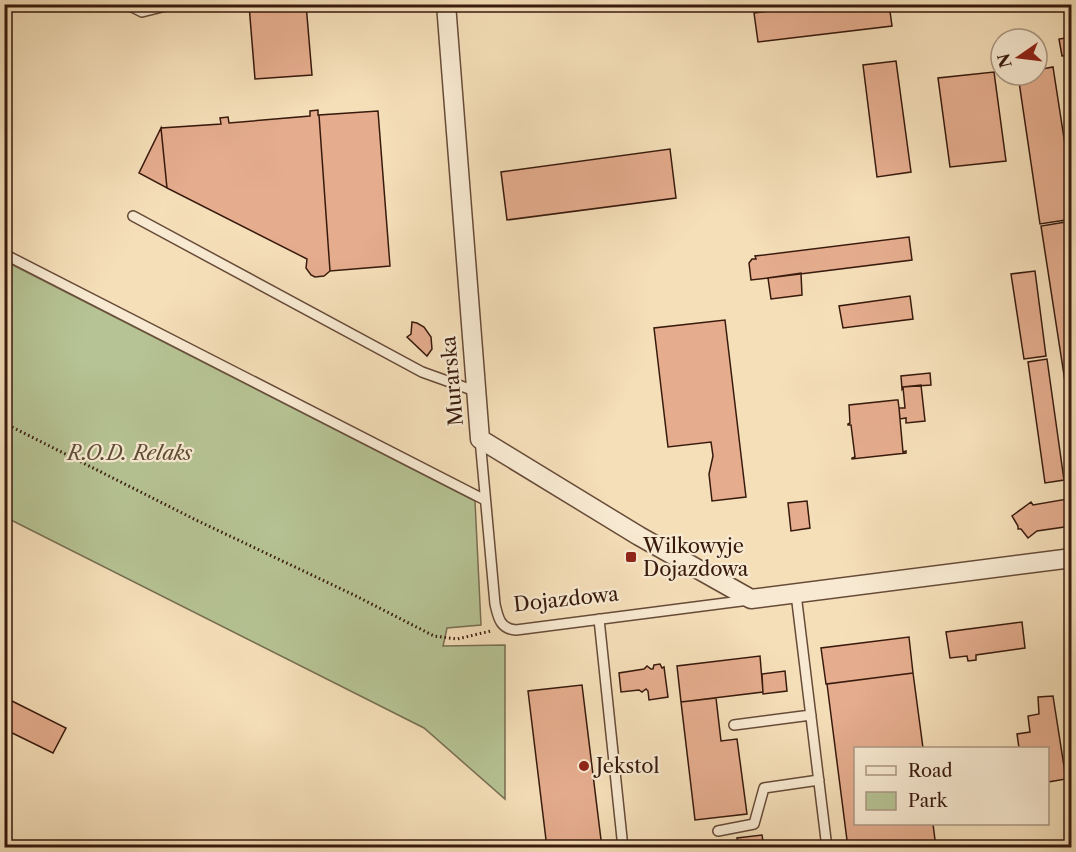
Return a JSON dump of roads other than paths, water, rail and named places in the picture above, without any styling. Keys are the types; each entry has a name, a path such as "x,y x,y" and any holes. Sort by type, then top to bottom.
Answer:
{"street":[{"name":"Murarska","path":"446,4 480,440 639,536 751,599"},
{"name":"Dojazdowa","path":"751,599 1071,558"}],"lane":[{"path":"126,4 142,12 174,4"},
{"path":"133,216 422,372 476,391"},
{"path":"4,254 485,500"},
{"name":"Dojazdowa","path":"480,440 495,604 500,623 509,630 751,599"},
{"path":"796,594 827,848"},
{"path":"599,619 624,848"},
{"path":"734,725 811,715"},
{"path":"718,831 754,824 764,788 819,780"}],"place":[{"name":"Wilkowyje Dojazdowa","path":"631,557"},
{"name":"Jekstol","path":"584,766"}],"park label":[{"name":"R.O.D. Relaks","path":"130,453"}]}
